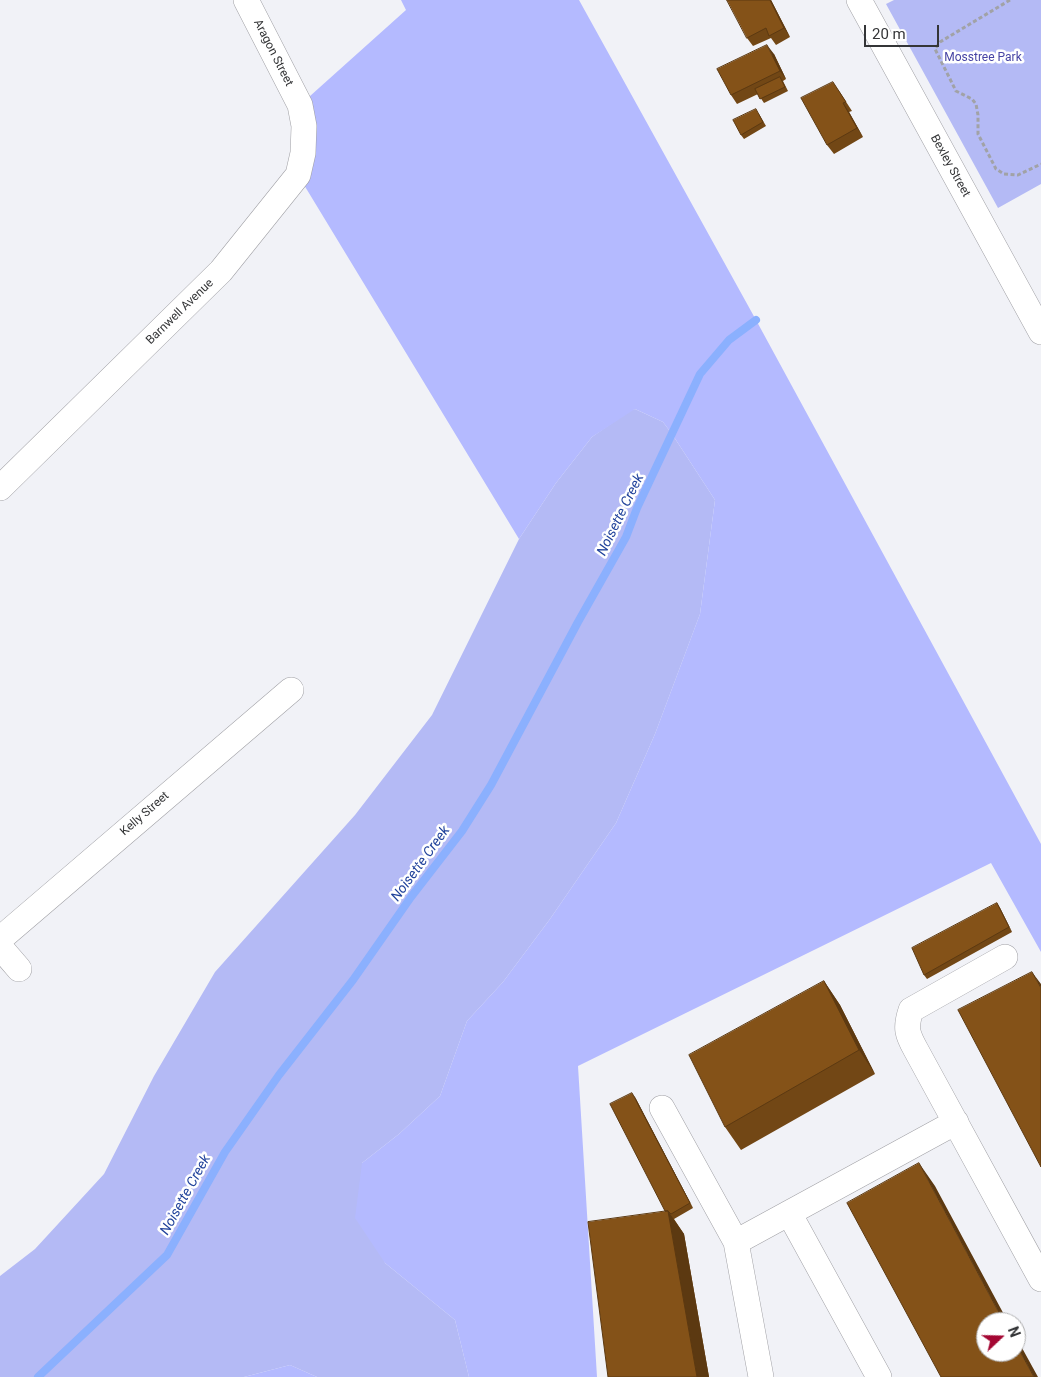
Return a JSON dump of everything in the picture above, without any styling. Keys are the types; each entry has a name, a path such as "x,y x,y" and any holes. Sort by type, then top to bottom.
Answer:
{"street":[{"name":"Aragon Street","path":"246,0 300,106"},
{"name":"Bexley Street","path":"859,0 1041,332"},
{"name":"Barnwell Avenue","path":"0,488 221,271 298,175 303,152 304,126 300,106"},
{"name":"Kelly Street","path":"0,939 291,690"},
{"path":"0,947 19,969"},
{"path":"1006,957 911,1010 906,1024 909,1037 1040,1276"},
{"path":"662,1108 736,1242 761,1377"},
{"path":"736,1242 956,1122"},
{"path":"789,1213 879,1377"}],"path":[{"path":"1010,0 940,42 935,49 956,91 967,96 976,104 978,134 996,169 1004,174 1018,175 1041,164"}],"green space":[{"name":"Mosstree Park","path":"894,0 1041,0 1041,184 998,208 886,4"},
{"path":"635,409 663,422 715,500 700,614 655,734 616,823 550,919 503,982 467,1021 440,1096 399,1134 362,1163 385,1263 455,1320 469,1377 317,1377 290,1365 244,1377 0,1377 0,1276 35,1249 104,1174 154,1076 215,972 355,815 432,715 519,539 556,483 592,437 629,411"}],"shaded area":[{"path":"401,0 579,0 756,320 1041,844 1041,952 991,863 578,1066 597,1377 469,1377 455,1320 385,1263 355,1218 362,1163 399,1134 440,1096 467,1021 503,982 550,919 616,823 655,734 700,614 715,500 663,422 635,409 592,437 556,483 519,539 298,175 300,105 406,10"},
{"path":"290,1365 317,1377 244,1377"}],"building":[{"path":"727,0 770,0 784,28 769,36 766,28 747,38"},
{"path":"767,45 780,71 731,95 717,69"},
{"path":"780,77 785,87 760,99 755,89"},
{"path":"833,82 846,102 843,103 857,128 827,145 801,98"},
{"path":"756,109 763,122 741,135 733,120"},
{"path":"997,903 1009,927 924,975 912,948"},
{"path":"1032,972 1041,988 1041,1167 958,1010"},
{"path":"824,981 859,1050 725,1127 689,1055"},
{"path":"632,1093 690,1203 671,1214 665,1211 610,1104"},
{"path":"919,1163 999,1312 976,1312 976,1362 1026,1362 1034,1377 941,1377 847,1203"},
{"path":"668,1211 697,1377 608,1377 588,1222"}],"waterway":[{"name":"Noisette Creek","path":"38,1377 167,1255 225,1152 279,1075 353,980 411,897 462,831 491,785 578,622 626,537 637,508 700,374 729,340 756,320"}]}
